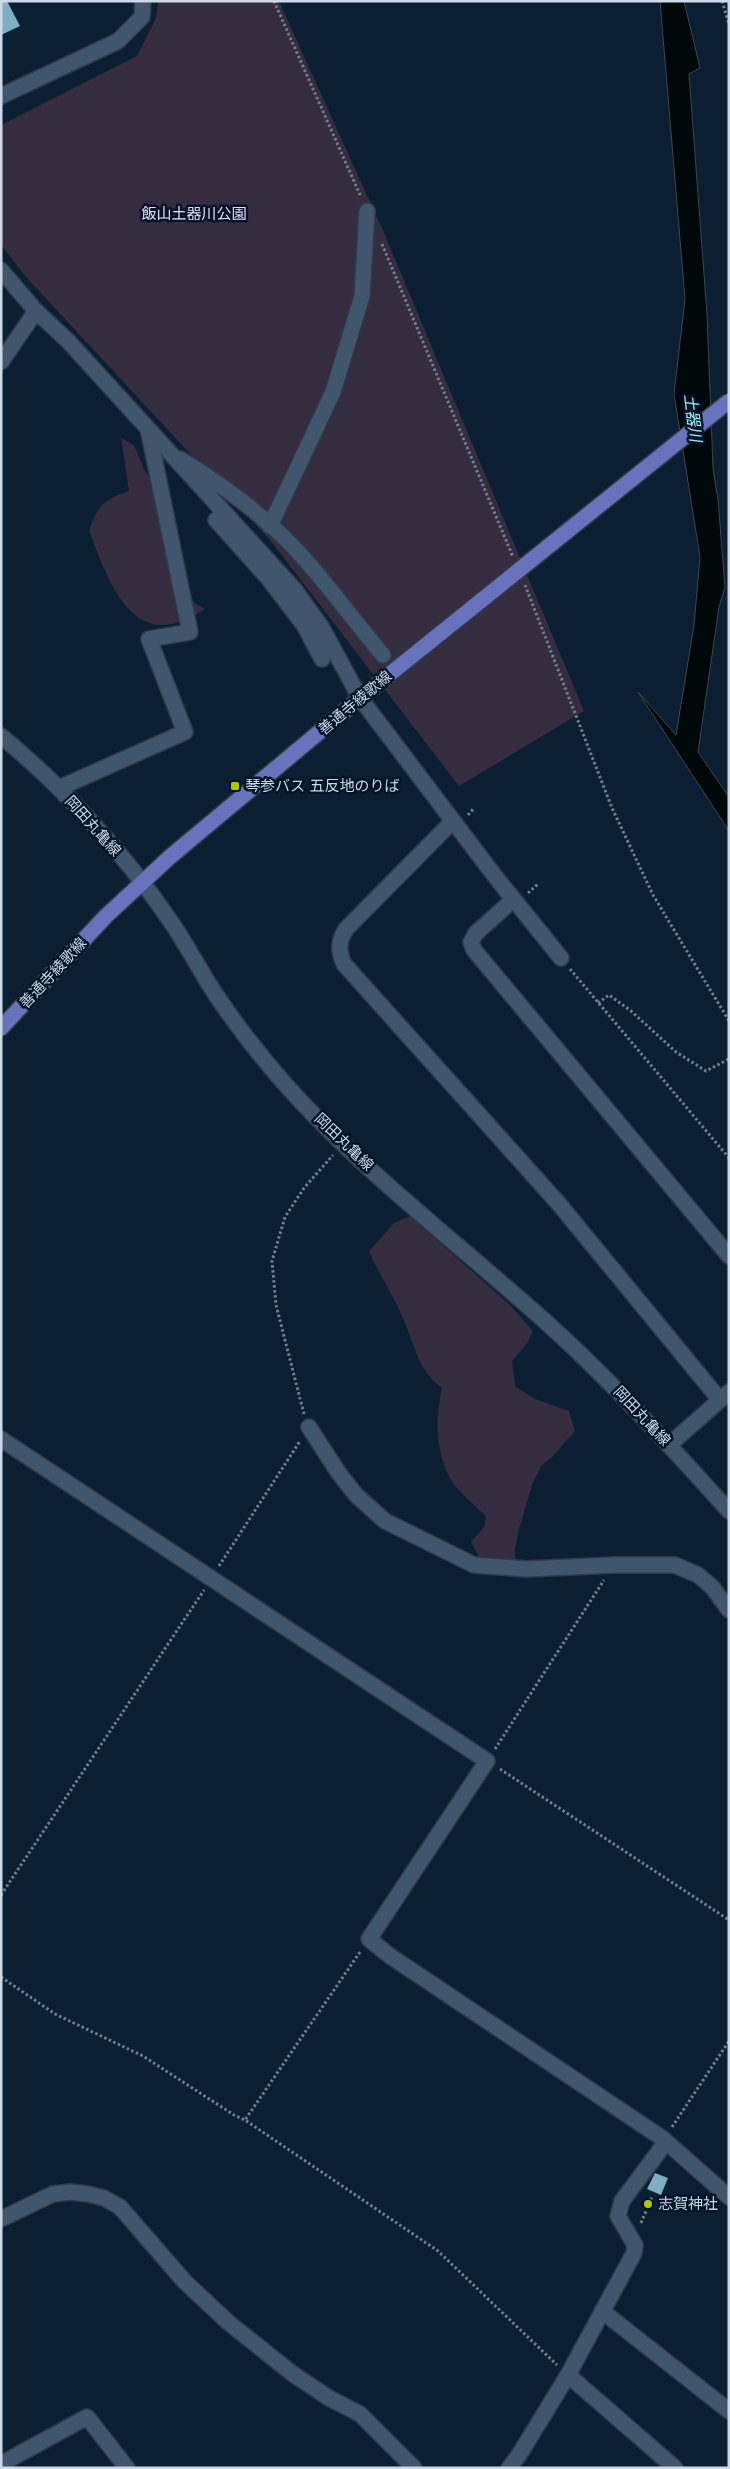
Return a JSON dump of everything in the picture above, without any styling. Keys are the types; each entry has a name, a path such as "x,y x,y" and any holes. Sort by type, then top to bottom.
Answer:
{"main road":[{"name":"善通寺綾歌線","path":"1,1028 106,916 171,856 220,817 360,698 729,401"}],"street":[{"path":"1,96 118,41 142,17 143,1"},
{"path":"270,526 333,392 362,296 368,211"},
{"path":"1,270 36,311 69,342 295,590 322,628 360,698 560,958"},
{"path":"1,362 36,311"},
{"path":"59,788 185,732 149,639 190,632 149,431"},
{"path":"167,451 206,474 299,552 383,655"},
{"path":"167,451 176,475 268,578 304,624 322,659"},
{"name":"岡田丸亀線","path":"1,736 59,788 143,883 172,923 216,996 254,1048 285,1085 344,1144 417,1212 523,1301 594,1366 729,1511"},
{"path":"453,821 346,929 339,940 339,952 344,964 559,1204 724,1396 669,1445"},
{"path":"514,900 476,933 471,942 474,950 729,1256"},
{"path":"309,1426 338,1472 356,1495 385,1521 474,1565 526,1569 614,1565 675,1565 698,1575 712,1587 729,1610"},
{"path":"1,1439 487,1761 369,1939 390,1956 665,2141 729,2197"},
{"path":"509,2468 520,2455 568,2375 634,2253 633,2242 618,2216 620,2208 622,2201 665,2141"},
{"path":"1,2219 54,2194 70,2192 104,2198 120,2207 185,2282 229,2323 293,2374 329,2398 360,2414 414,2468"},
{"path":"602,2311 729,2411"},
{"path":"568,2375 675,2468"},
{"path":"1,2464 87,2417 127,2468"}],"path":[{"path":"274,1 368,211"},
{"path":"722,1 729,24"},
{"path":"379,237 516,565"},
{"path":"524,583 575,709 612,808 653,895 729,1021"},
{"path":"560,958 729,1158"},
{"path":"598,1003 609,995 631,1011 676,1052 706,1072 729,1059"},
{"path":"1,1895 211,1578 309,1426 301,1408 276,1306 272,1261 286,1217 304,1188 344,1144"},
{"path":"614,1565 487,1761 729,1920"},
{"path":"245,2120 369,1939"},
{"path":"1,1977 55,2014 143,2056 234,2115 245,2120 438,2252 568,2375"},
{"path":"665,2141 729,2041"},
{"path":"633,2242 652,2196"}],"green space":[{"name":"飯山土器川公園","path":"158,1 279,1 385,235 584,711 459,786 270,540 26,277 1,245 1,125 137,56 156,18"},
{"path":"121,438 134,445 145,471 154,484 181,595 205,609 185,620 163,625 148,623 136,615 115,590 89,531 95,515 107,501 129,491"},
{"path":"410,1216 510,1305 533,1331 528,1342 512,1361 515,1386 535,1399 569,1411 575,1431 552,1457 542,1465 533,1482 515,1549 516,1568 483,1564 471,1542 484,1527 486,1517 453,1483 443,1461 438,1437 438,1412 442,1388 428,1374 419,1360 402,1315 369,1251 394,1223"}],"water":[{"name":"土器川","path":"660,1 684,1 700,68 689,74 707,314 713,468 718,500 725,587 719,607 698,752 729,797 729,831 638,692 676,735 694,625 700,557 674,394 685,299"}],"building":[{"path":"1,1 7,1 20,26 1,35"},
{"path":"655,2173 668,2178 661,2195 647,2189"}],"place":[{"name":"琴参バス 五反地のりば","path":"235,786"},
{"name":"志賀神社","path":"648,2204"}]}
